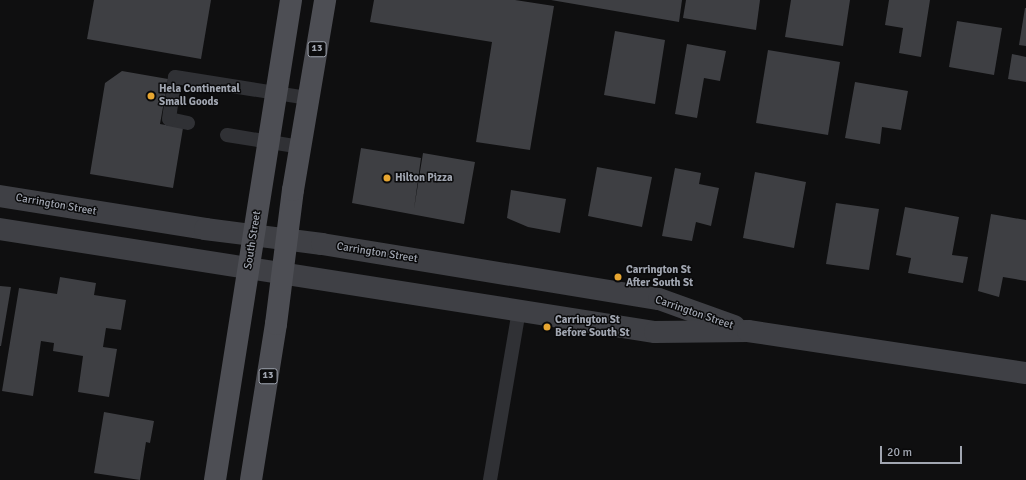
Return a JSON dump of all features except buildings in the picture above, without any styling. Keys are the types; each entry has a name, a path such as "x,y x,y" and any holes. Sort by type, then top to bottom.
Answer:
{"main road":[{"name":"South Street","path":"215,480 253,234 292,0"},
{"name":"13","path":"251,480 284,272 300,147 325,0"},
{"name":"Carrington Street","path":"0,196 288,238 659,299 748,331"},
{"name":"Carrington Street","path":"0,228 655,332 748,331 1026,372"}],"lane":[{"path":"188,123 169,119 175,77 308,98"},
{"path":"227,135 300,147"},
{"path":"490,480 519,311"}],"place":[{"name":"Hela Continental Small Goods","path":"151,96"},
{"name":"Hilton Pizza","path":"387,178"},
{"name":"Carrington St After South St","path":"618,277"},
{"name":"Carrington St Before South St","path":"547,327"}]}
